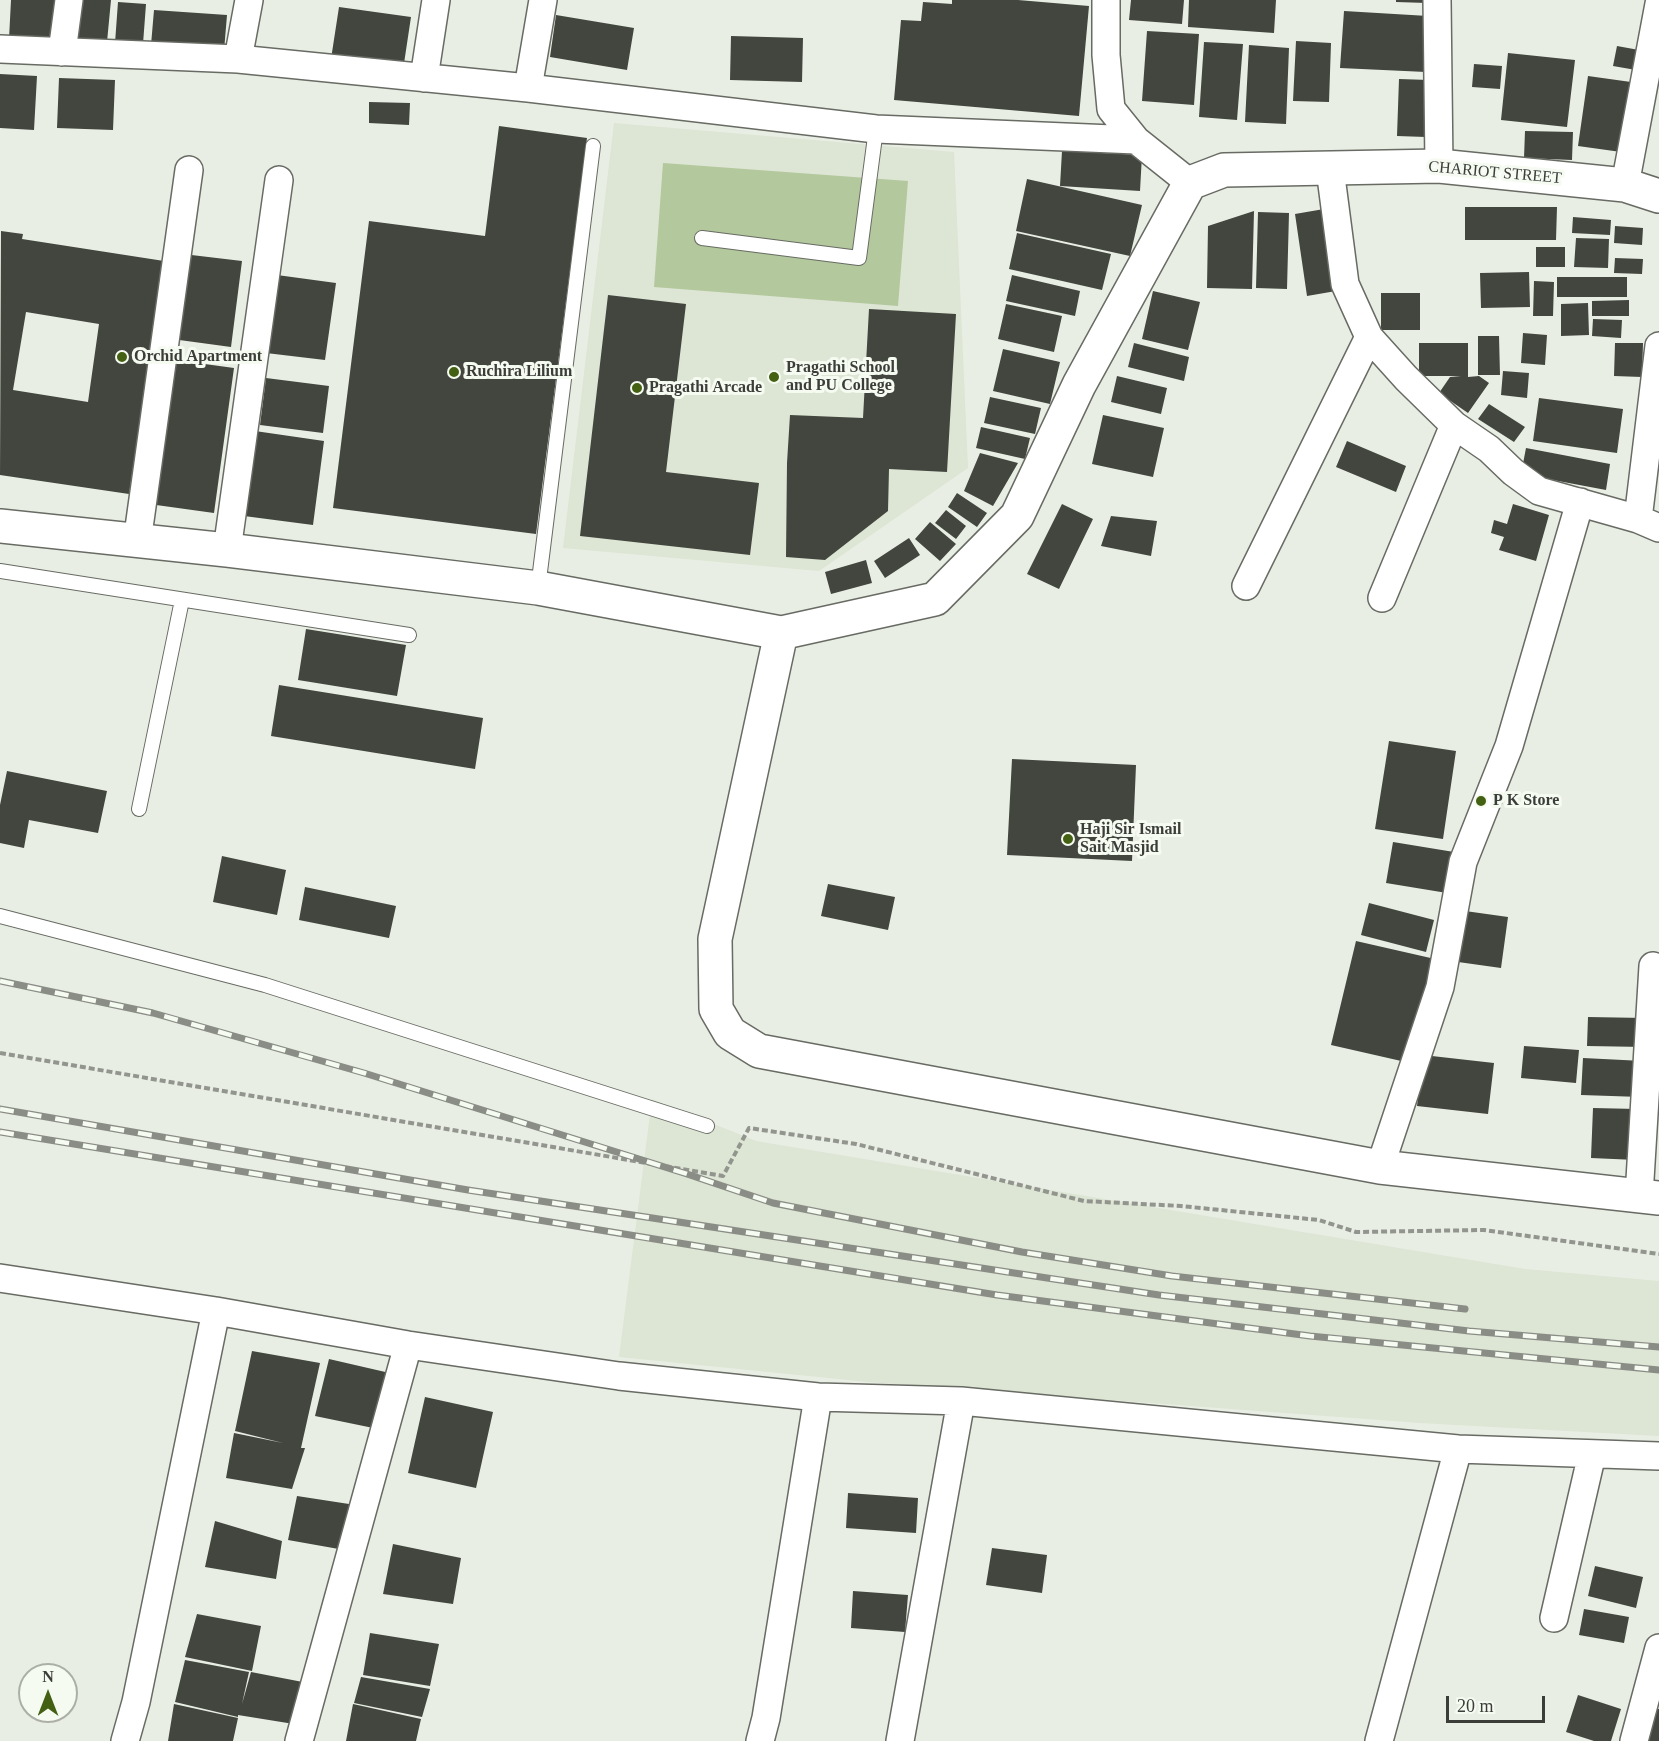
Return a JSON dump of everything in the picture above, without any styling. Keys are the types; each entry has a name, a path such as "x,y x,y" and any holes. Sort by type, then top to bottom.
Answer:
{"street":[{"path":"62,52 69,0"},
{"path":"238,59 249,0"},
{"path":"424,78 436,0"},
{"path":"528,88 543,0"},
{"path":"0,526 227,550 538,588 781,633 935,598 1017,516 1079,386 1190,183 1136,140 1111,109 1106,55 1106,0"},
{"path":"1437,0 1439,166"},
{"path":"1625,184 1652,79 1659,4"},
{"path":"0,49 238,59 528,88 876,129 1136,140"},
{"name":"CHARIOT STREET","path":"1190,183 1224,170 1439,166 1625,184 1659,196"},
{"path":"1330,169 1345,284 1369,337 1406,378 1454,425 1489,449 1513,472 1539,491 1648,523 1659,346"},
{"path":"137,542 189,170"},
{"path":"227,550 279,180"},
{"path":"1246,586 1369,337"},
{"path":"1382,598 1454,425"},
{"path":"1380,1167 1440,987 1463,862 1509,746 1580,502"},
{"path":"781,633 715,939 716,1009 730,1033 759,1051 1380,1167 1649,1197 1653,966"},
{"path":"0,1278 216,1311 408,1346 619,1376 818,1397 961,1401 1458,1449 1659,1456"},
{"path":"125,1741 136,1702 216,1311"},
{"path":"299,1741 408,1346"},
{"path":"760,1741 766,1718 818,1397"},
{"path":"900,1741 961,1401"},
{"path":"1379,1741 1458,1449"},
{"path":"1554,1618 1592,1454"},
{"path":"1634,1741 1659,1648"}],"lane":[{"path":"702,238 859,258 876,129"},
{"path":"538,588 593,146"},
{"path":"0,571 409,635"},
{"path":"139,809 182,600"},
{"path":"0,916 265,985 707,1126"}],"path":[{"path":"0,1053 723,1176 749,1128 856,1144 1084,1201 1181,1206 1319,1220 1356,1232 1484,1230 1659,1254"}],"shaded area":[{"name":"Pragathi School and PU College","path":"614,123 954,152 968,468 819,571 563,548"},
{"path":"652,1099 756,1141 1525,1269 1659,1281 1659,1436 1420,1423 868,1382 619,1357"}],"green space":[{"path":"663,163 908,181 898,306 654,287"}],"building":[{"path":"11,0 56,0 54,42 9,39"},
{"path":"70,0 111,0 107,42 67,38"},
{"path":"952,0 1018,0 1089,6 1079,116 894,100 901,20 921,21 923,2 952,4"},
{"path":"1131,0 1184,0 1182,24 1129,20"},
{"path":"1189,0 1276,0 1274,33 1188,27"},
{"path":"1396,0 1427,0 1427,3 1396,2"},
{"path":"118,2 146,4 143,44 115,43"},
{"path":"339,7 411,17 403,70 331,59"},
{"path":"154,10 227,15 224,51 151,45"},
{"path":"1344,11 1428,16 1426,72 1340,68"},
{"path":"556,15 634,28 627,70 550,57"},
{"path":"1147,31 1199,34 1194,105 1142,101"},
{"path":"731,36 803,38 802,82 730,80"},
{"path":"1296,41 1331,43 1329,102 1293,101"},
{"path":"1204,42 1243,44 1237,120 1199,117"},
{"path":"1249,45 1289,48 1286,124 1245,122"},
{"path":"1617,46 1639,50 1636,70 1613,66"},
{"path":"1508,53 1575,60 1567,127 1501,120"},
{"path":"1474,64 1502,66 1500,89 1472,87"},
{"path":"0,74 37,76 34,130 0,128"},
{"path":"1588,76 1631,82 1621,152 1578,146"},
{"path":"59,78 115,80 113,130 57,128"},
{"path":"1399,79 1429,80 1426,137 1397,136"},
{"path":"369,102 410,103 409,125 369,123"},
{"name":"Ruchira Lilium","path":"499,126 587,138 536,534 333,508 369,221 485,236"},
{"path":"1525,131 1573,132 1572,160 1524,158"},
{"path":"1062,151 1142,155 1140,191 1060,186"},
{"path":"1027,179 1142,205 1130,256 1016,231"},
{"path":"1465,207 1557,207 1556,240 1465,240"},
{"path":"1324,209 1336,291 1307,296 1295,214"},
{"path":"1254,211 1252,289 1207,288 1208,226"},
{"path":"1258,212 1289,213 1287,289 1256,288"},
{"path":"1573,217 1611,220 1610,235 1572,233"},
{"path":"1615,226 1643,228 1642,245 1614,243"},
{"name":"Orchid Apartment","path":"1,231 23,234 22,239 164,261 129,494 0,475","holes":["26,312 99,324 88,402 13,390"]},
{"path":"1017,233 1111,254 1102,290 1009,269"},
{"path":"1576,238 1609,239 1608,268 1574,267"},
{"path":"1536,247 1565,247 1565,267 1536,267"},
{"path":"183,254 242,261 231,347 172,339"},
{"path":"1615,258 1643,259 1642,274 1614,273"},
{"path":"1529,272 1530,307 1481,308 1480,273"},
{"path":"277,275 336,283 325,360 266,353"},
{"path":"1012,275 1080,291 1075,316 1006,301"},
{"path":"1557,277 1627,277 1627,297 1557,297"},
{"path":"1534,281 1554,282 1553,316 1533,316"},
{"path":"1153,291 1200,302 1188,350 1142,339"},
{"path":"1381,293 1420,293 1420,330 1381,330"},
{"name":"Pragathi Arcade","path":"608,295 686,304 666,472 759,483 750,555 580,536"},
{"path":"1629,300 1629,316 1592,316 1592,301"},
{"path":"1588,303 1589,335 1561,336 1561,304"},
{"path":"1006,304 1062,316 1054,352 998,339"},
{"path":"869,309 956,314 947,472 889,469 888,511 825,560 786,557 790,415 863,418"},
{"path":"1593,319 1622,320 1621,338 1592,336"},
{"path":"1523,333 1547,335 1545,365 1521,363"},
{"path":"1478,336 1499,336 1500,375 1478,375"},
{"path":"1134,343 1189,357 1184,381 1128,367"},
{"path":"1419,343 1468,343 1468,377 1479,376 1489,383 1468,413 1439,393 1450,377 1461,376 1419,376"},
{"path":"1615,343 1643,343 1642,377 1614,376"},
{"path":"1003,349 1060,362 1050,404 993,391"},
{"path":"168,359 234,368 214,513 149,504"},
{"path":"1503,371 1529,373 1527,398 1501,395"},
{"path":"1117,376 1167,388 1161,414 1111,402"},
{"path":"266,378 329,386 323,433 260,425"},
{"path":"990,397 1041,408 1035,434 984,423"},
{"path":"1539,398 1623,409 1617,453 1533,441"},
{"path":"1489,404 1525,427 1514,442 1478,419"},
{"path":"1103,415 1164,428 1153,477 1092,464"},
{"path":"981,427 1030,438 1025,459 976,448"},
{"path":"255,431 324,441 313,525 244,516"},
{"path":"1347,441 1406,466 1396,492 1336,467"},
{"path":"1526,448 1610,464 1606,490 1521,474"},
{"path":"980,453 1018,463 993,506 964,491"},
{"path":"957,493 987,513 977,527 948,507"},
{"path":"1062,504 1093,519 1059,589 1027,574"},
{"path":"1513,504 1549,515 1536,561 1499,550 1504,537 1491,533 1494,520 1507,524"},
{"path":"946,510 966,526 956,539 935,523"},
{"path":"1111,516 1157,521 1151,556 1101,546"},
{"path":"930,522 956,544 940,561 915,539"},
{"path":"909,538 920,555 885,578 874,561"},
{"path":"866,560 872,583 831,594 825,572"},
{"path":"306,629 406,645 397,696 298,680"},
{"path":"279,685 483,718 475,769 271,736"},
{"path":"1389,741 1456,751 1443,839 1375,829"},
{"path":"1012,759 1136,765 1132,861 1007,855"},
{"path":"7,771 107,791 98,833 29,820 24,848 0,843 0,805"},
{"path":"1393,842 1454,852 1447,893 1386,883"},
{"path":"222,856 286,870 277,915 213,902"},
{"path":"828,884 895,897 888,930 821,916"},
{"path":"305,887 396,906 389,938 299,920"},
{"path":"1369,903 1434,920 1426,952 1361,935"},
{"path":"1458,910 1508,917 1501,968 1451,961"},
{"path":"1356,941 1435,959 1410,1063 1331,1045"},
{"path":"1588,1017 1645,1018 1645,1047 1587,1046"},
{"path":"1524,1046 1579,1050 1576,1083 1521,1078"},
{"path":"1423,1055 1494,1063 1488,1114 1417,1106"},
{"path":"1583,1058 1643,1061 1641,1097 1581,1095"},
{"path":"1593,1108 1637,1109 1636,1160 1591,1158"},
{"path":"252,1351 320,1363 301,1448 305,1448 292,1489 226,1478 234,1433 283,1443 235,1431"},
{"path":"329,1359 394,1374 383,1430 315,1416"},
{"path":"425,1397 493,1412 476,1488 408,1473"},
{"path":"848,1493 918,1498 916,1533 846,1528"},
{"path":"297,1496 362,1506 350,1551 288,1540"},
{"path":"215,1521 282,1541 276,1579 205,1567"},
{"path":"393,1544 461,1558 453,1604 383,1594"},
{"path":"992,1548 1047,1555 1042,1593 986,1585"},
{"path":"1595,1566 1643,1577 1636,1608 1588,1596"},
{"path":"853,1591 908,1595 905,1632 851,1628"},
{"path":"1584,1609 1629,1617 1624,1643 1579,1635"},
{"path":"197,1614 261,1626 252,1671 185,1657"},
{"path":"370,1633 439,1644 430,1686 363,1675"},
{"path":"185,1660 249,1672 242,1704 251,1672 313,1684 300,1725 238,1715 238,1717 175,1702"},
{"path":"361,1677 430,1689 422,1717 354,1703"},
{"path":"1578,1695 1621,1709 1611,1741 1594,1741 1566,1732"},
{"path":"174,1704 238,1718 233,1741 168,1741"},
{"path":"353,1704 421,1719 416,1741 346,1741"},
{"path":"1646,1707 1659,1709 1659,1741 1639,1741"}],"railway":[{"path":"0,981 153,1013 364,1073 773,1203 1022,1252 1172,1276 1465,1309"},
{"path":"0,1109 468,1190 1159,1295 1469,1331 1659,1347"},
{"path":"0,1132 997,1295 1310,1336 1659,1370"}],"place":[{"name":"Orchid Apartment","path":"122,357"},
{"name":"Ruchira Lilium","path":"454,372"},
{"name":"Pragathi School and PU College","path":"774,377"},
{"name":"Pragathi Arcade","path":"637,388"},
{"name":"P K Store","path":"1481,801"},
{"name":"Haji Sir Ismail Sait Masjid","path":"1068,839"}]}
